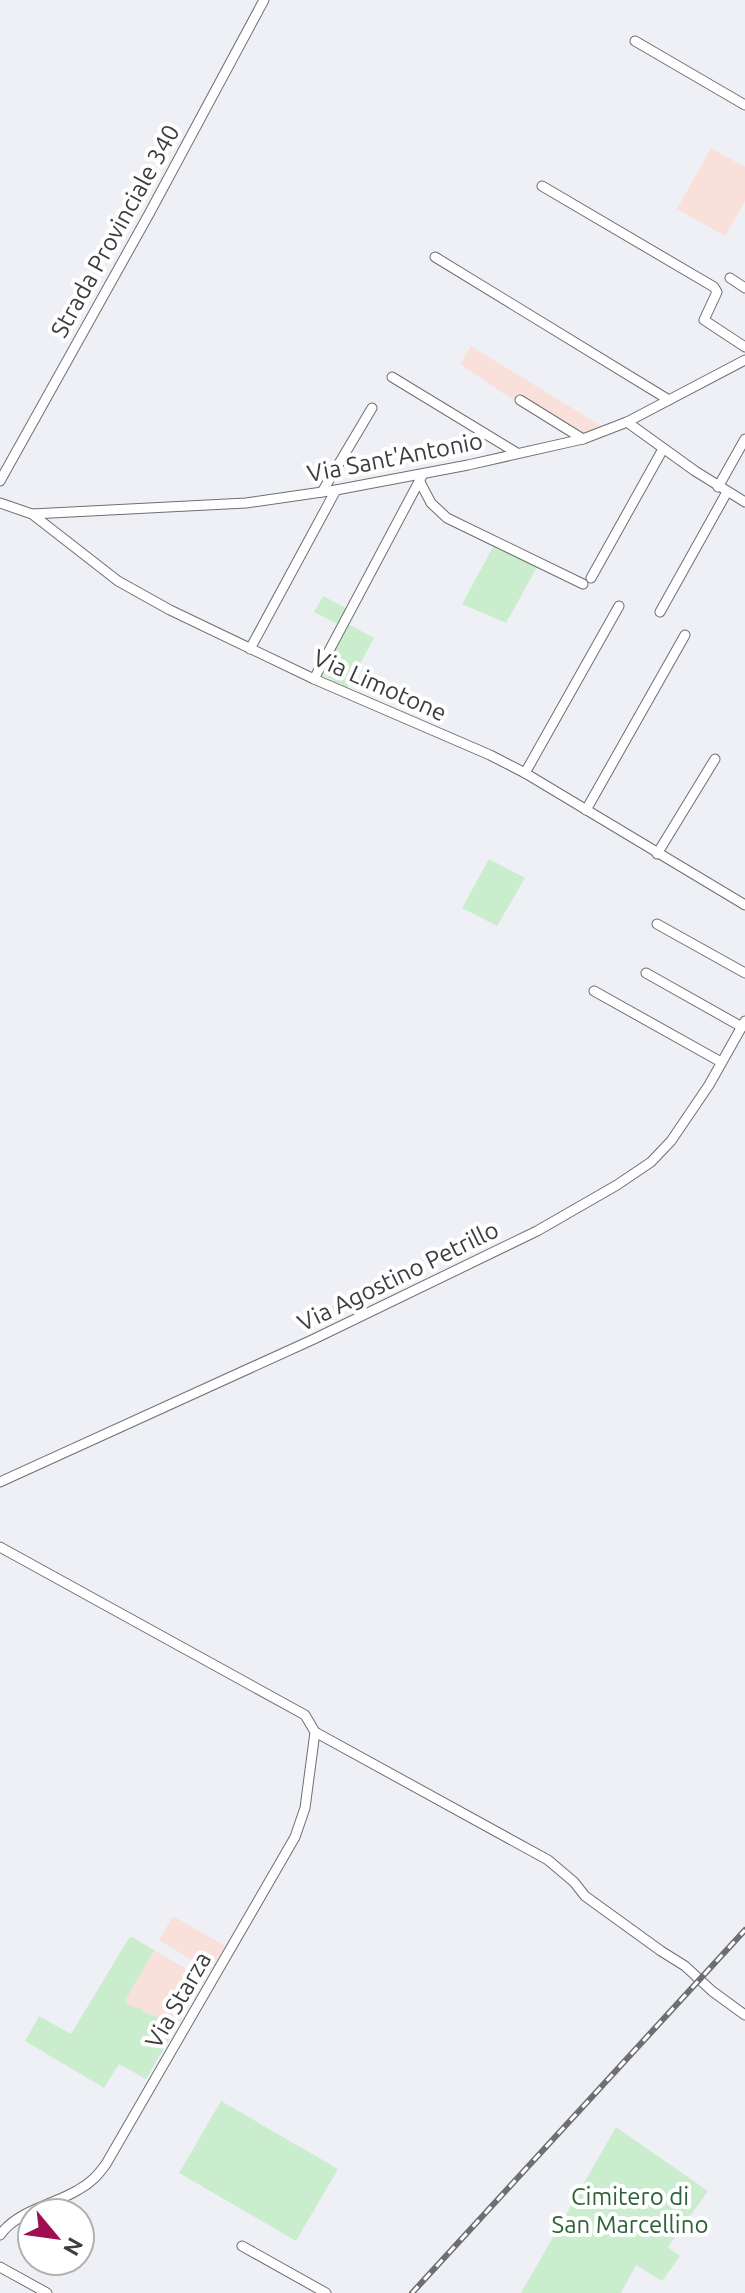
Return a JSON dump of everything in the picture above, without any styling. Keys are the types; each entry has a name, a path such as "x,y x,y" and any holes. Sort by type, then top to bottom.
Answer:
{"street":[{"name":"Strada Provinciale 340","path":"0,481 264,0"},
{"path":"635,41 745,105"},
{"path":"542,186 714,287 717,292 704,320 745,347"},
{"path":"435,257 669,400"},
{"path":"730,278 745,288"},
{"name":"Via Sant'Antonio","path":"32,514 246,503 421,478 583,439 627,422 745,360"},
{"path":"392,377 517,453"},
{"path":"520,400 583,439"},
{"path":"322,492 372,408"},
{"path":"627,422 723,490 745,502"},
{"path":"660,612 723,490 745,439"},
{"path":"421,478 431,503 447,518 587,581 663,449"},
{"path":"314,679 421,478"},
{"path":"250,649 336,490"},
{"name":"Via Limotone","path":"0,503 32,514 118,581 170,610 314,679 490,755 745,905"},
{"path":"525,773 619,606"},
{"path":"586,810 685,635"},
{"path":"657,854 715,759"},
{"path":"657,924 745,973"},
{"path":"646,973 743,1024"},
{"path":"594,991 721,1062"},
{"name":"Via Agostino Petrillo","path":"0,1482 314,1339 537,1231 617,1185 651,1162 671,1141 743,1024"},
{"path":"0,1547 305,1715 315,1732 548,1860 585,1896 685,1966 745,2015"},
{"name":"Via Starza","path":"0,2235 23,2216 93,2181 106,2164 295,1837 305,1808 315,1732"},
{"path":"242,2246 326,2293"},
{"path":"0,2267 47,2293"}],"shaded area":[{"path":"711,148 745,167 745,201 725,236 677,209"},
{"path":"471,346 603,427 582,434 518,397 516,402 460,364"},
{"path":"173,1916 225,1946 210,1971 159,1940"},
{"path":"154,1950 204,1979 178,2024 135,2009 124,2001"}],"green space":[{"path":"493,547 537,567 506,623 462,604"},
{"path":"323,596 346,608 338,624 314,612"},
{"path":"348,624 374,638 347,688 321,674"},
{"path":"489,859 525,878 497,926 462,908"},
{"path":"132,1937 154,1950 125,2001 132,2007 178,2024 146,2079 119,2064 104,2088 25,2041 39,2016 71,2034"},
{"path":"221,2101 338,2169 296,2241 179,2173"},
{"name":"Cimitero di San Marcellino","path":"616,2127 708,2191 668,2247 680,2256 662,2281 636,2265 621,2293 521,2293"}],"railway":[{"path":"412,2293 745,1930"}]}
